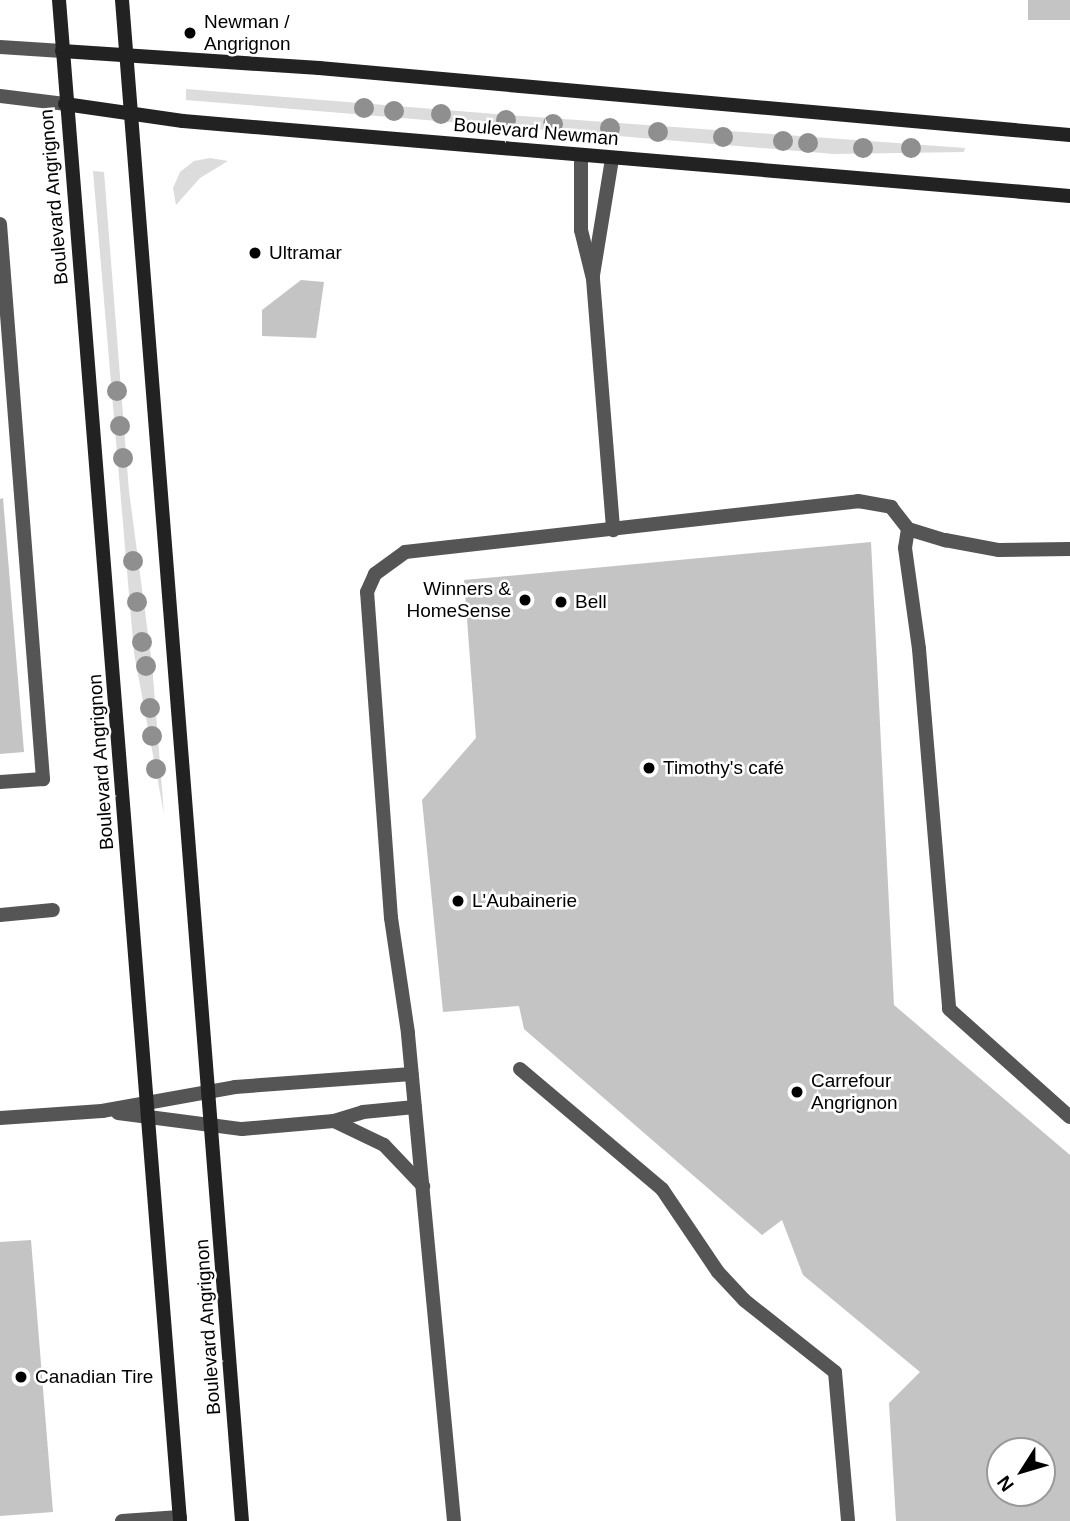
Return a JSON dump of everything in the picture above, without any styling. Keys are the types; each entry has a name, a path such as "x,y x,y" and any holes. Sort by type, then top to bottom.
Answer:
{"main road":[{"name":"Boulevard Angrignon","path":"59,0 65,104 149,1110 180,1519"},
{"name":"Boulevard Angrignon","path":"122,0 242,1521"},
{"path":"62,51 126,54 1070,135"},
{"name":"Boulevard Newman","path":"65,104 131,114 612,159 1070,196"}],"street":[{"path":"0,47 62,51"},
{"name":"Boulevard Newman","path":"0,96 65,104"},
{"path":"581,156 581,229 593,279 613,530"},
{"path":"593,279 612,159"},
{"path":"0,224 43,779 0,782"},
{"path":"454,1521 412,1074 391,918 367,592 374,574 405,552 613,530 674,519 858,501 891,507 908,529 999,550 1070,549"},
{"path":"908,529 905,548 919,649 949,1009 1070,1117"},
{"path":"0,915 53,910"},
{"path":"520,1069 662,1189 718,1272 744,1300 835,1372 848,1521"},
{"path":"149,1110 208,1092 412,1074"},
{"path":"0,1118 149,1110 211,1126 242,1129 334,1121 363,1112 415,1107"},
{"path":"334,1121 384,1145 423,1186"},
{"path":"122,1521 180,1519"}],"shaded area":[{"path":"186,89 965,148 964,152 834,154 186,100"},
{"path":"210,158 228,161 200,178 176,205 173,188 180,172 194,161"},
{"path":"93,171 104,172 129,491 152,664 164,814 134,653"}],"building":[{"path":"1028,0 1070,0 1070,20 1028,20"},
{"path":"301,280 324,282 316,338 262,336 262,310"},
{"path":"3,498 24,752 0,754 0,499"},
{"name":"Carrefour Angrignon","path":"871,542 894,1005 1070,1155 1070,1521 896,1521 889,1403 920,1372 803,1275 782,1220 762,1235 524,1029 519,1006 443,1012 422,800 476,738 464,580"},
{"name":"Canadian Tire","path":"31,1240 53,1512 0,1516 0,1242"}],"place":[{"name":"Newman / Angrignon","path":"190,33"},
{"name":"Ultramar","path":"255,253"},
{"name":"Winners & HomeSense","path":"525,600"},
{"name":"Bell","path":"561,602"},
{"name":"Timothy's café","path":"649,768"},
{"name":"L'Aubainerie","path":"458,901"},
{"name":"Carrefour Angrignon","path":"797,1092"},
{"name":"Canadian Tire","path":"21,1377"}]}
